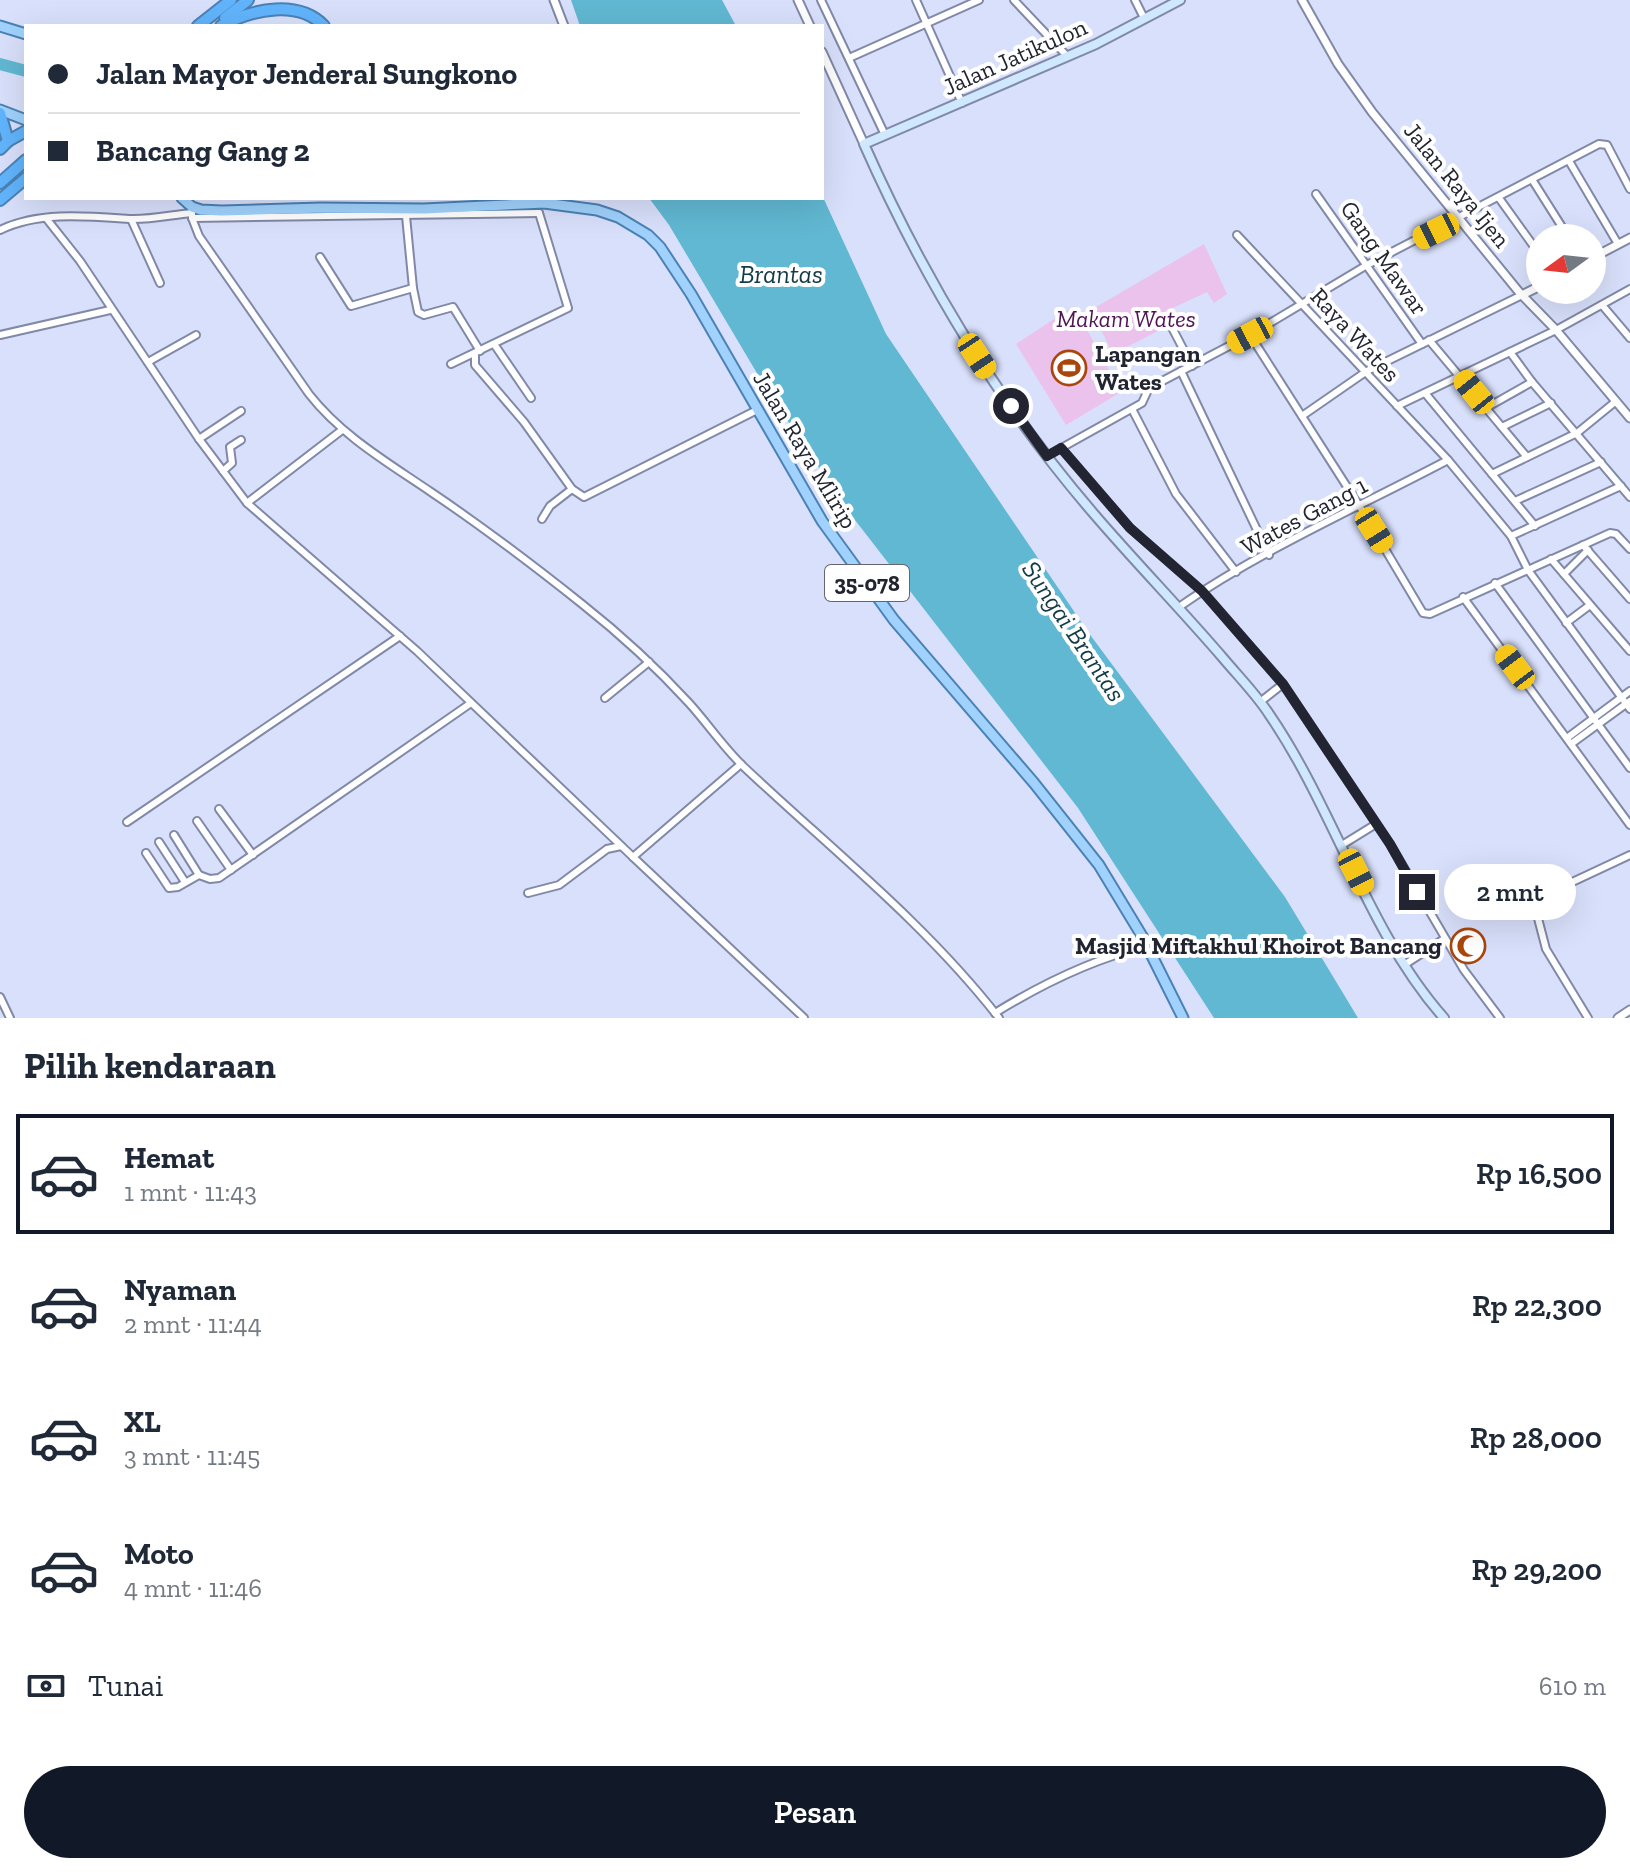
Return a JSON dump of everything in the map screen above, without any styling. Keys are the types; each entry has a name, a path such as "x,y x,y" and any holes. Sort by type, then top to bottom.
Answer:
{"highway":[{"path":"201,24 231,0"},
{"path":"218,24 248,0"},
{"path":"225,24 269,1 286,0 314,12 323,24"},
{"path":"0,112 4,145 24,132"},
{"path":"0,183 24,162"},
{"path":"0,200 24,180"}],"main road":[{"name":"Jalan Jatikulon","path":"864,144 1096,44 1180,0"},
{"path":"0,26 24,33"},
{"path":"0,112 24,119"},
{"path":"864,144 895,214 961,331 1047,456 1260,702 1313,788 1404,965 1418,989 1444,1018"},
{"path":"183,200 192,213"},
{"name":"Jalan Raya Mlirip","path":"192,213 201,210 424,209 526,200 597,210 618,217 655,240 691,294 822,521 894,620 1025,772 1115,886 1183,1018"}],"street":[{"path":"554,0 563,24"},
{"path":"798,0 809,24"},
{"path":"821,0 885,135"},
{"path":"916,0 962,103"},
{"path":"849,58 979,0"},
{"path":"1014,0 1067,56"},
{"path":"1135,0 1144,18"},
{"name":"Jalan Raya Ijen","path":"1302,0 1353,87 1522,295 1556,330 1630,418"},
{"path":"824,56 864,144"},
{"path":"1047,456 1142,403 1149,388 1250,335 1367,265 1602,143 1607,145 1630,189"},
{"path":"1569,161 1618,244"},
{"path":"1533,181 1560,224"},
{"name":"Gang Mawar","path":"1316,194 1425,342 1461,377 1527,457"},
{"path":"1499,198 1526,236"},
{"path":"451,364 568,308 539,213 544,203"},
{"path":"192,213 199,236 309,394 342,430 505,545 584,605 649,662 741,764 882,892 964,975 997,1016 1038,987 1116,954 1147,946"},
{"path":"0,230 46,218 106,216 131,219 192,213 406,216 539,213"},
{"path":"406,216 413,288 421,315 453,307 477,353 475,365 524,422 572,489 581,496 591,495 757,410"},
{"path":"46,218 80,261 199,439 247,503 400,636 804,1018"},
{"path":"131,219 160,283"},
{"name":"Raya Wates","path":"1237,235 1448,460 1511,536 1528,570 1627,703"},
{"path":"1606,250 1630,238"},
{"path":"320,257 351,306 413,288"},
{"path":"1397,406 1556,330 1630,289"},
{"path":"1302,416 1367,371 1526,293"},
{"path":"1602,305 1630,338"},
{"path":"0,335 110,310"},
{"path":"1167,318 1192,366"},
{"path":"148,362 196,335"},
{"path":"1250,335 1360,507 1423,613 1430,614 1495,583 1586,547 1612,532 1630,549"},
{"path":"494,344 531,398"},
{"path":"1510,352 1630,497"},
{"path":"1181,371 1269,555"},
{"path":"1486,408 1532,382"},
{"path":"1425,393 1535,526"},
{"path":"1492,474 1577,433 1615,402"},
{"path":"1502,427 1551,403"},
{"path":"1132,409 1176,494 1236,572"},
{"path":"199,439 241,411"},
{"path":"247,503 342,430"},
{"path":"223,471 232,463 230,447 241,440"},
{"path":"1061,448 1130,528 1202,591 1283,684 1376,824 1444,939 1500,1018"},
{"name":"Wates Gang 1","path":"1179,607 1236,572 1448,460"},
{"path":"1515,501 1601,462"},
{"path":"1511,536 1621,486"},
{"path":"542,519 550,506 572,489"},
{"path":"1118,540 1130,528"},
{"path":"1564,574 1586,547"},
{"path":"1586,547 1630,599"},
{"path":"1551,559 1630,651"},
{"path":"1495,583 1630,768"},
{"path":"1463,597 1630,825"},
{"path":"1566,623 1590,605"},
{"path":"127,822 400,636"},
{"path":"605,698 649,662"},
{"path":"1260,702 1283,684"},
{"path":"1569,741 1627,703 1630,691"},
{"path":"146,853 169,888 173,889 199,875 214,879 471,703"},
{"path":"633,857 741,764"},
{"path":"219,809 253,855"},
{"path":"197,821 231,870"},
{"path":"1342,845 1376,824"},
{"path":"174,835 199,875"},
{"path":"159,842 185,882"},
{"path":"528,893 559,885 607,849 621,846"},
{"path":"1588,1018 1546,949 1534,903 1630,855"},
{"path":"1404,965 1444,939"},
{"path":"0,997 10,1018"},
{"path":"1618,1018 1630,1010"}],"green space":[{"name":"Makam Wates","path":"1204,244 1227,294 1214,303 1207,292 1162,313 1164,322 1158,325 1160,330 1113,354 1091,310"},
{"name":"Lapangan Wates","path":"1074,306 1121,392 1066,425 1016,344"}],"water":[{"path":"571,0 722,0 735,24 579,24"},
{"name":"Brantas","path":"824,199 886,334 1088,632 1285,897 1358,1018 1214,1018 1078,808 848,511 767,390 669,225 650,200"}],"waterway":[{"path":"0,64 24,70"}],"place":[{"name":"Lapangan Wates","path":"1069,368"},
{"name":"Masjid Miftakhul Khoirot Bancang","path":"1468,946"}],"route":[{"path":"1011,406 1047,456 1061,448 1130,528 1202,591 1283,684 1390,844 1417,892"}],"water label":[{"name":"Sungai Brantas","path":"1074,631"}]}
